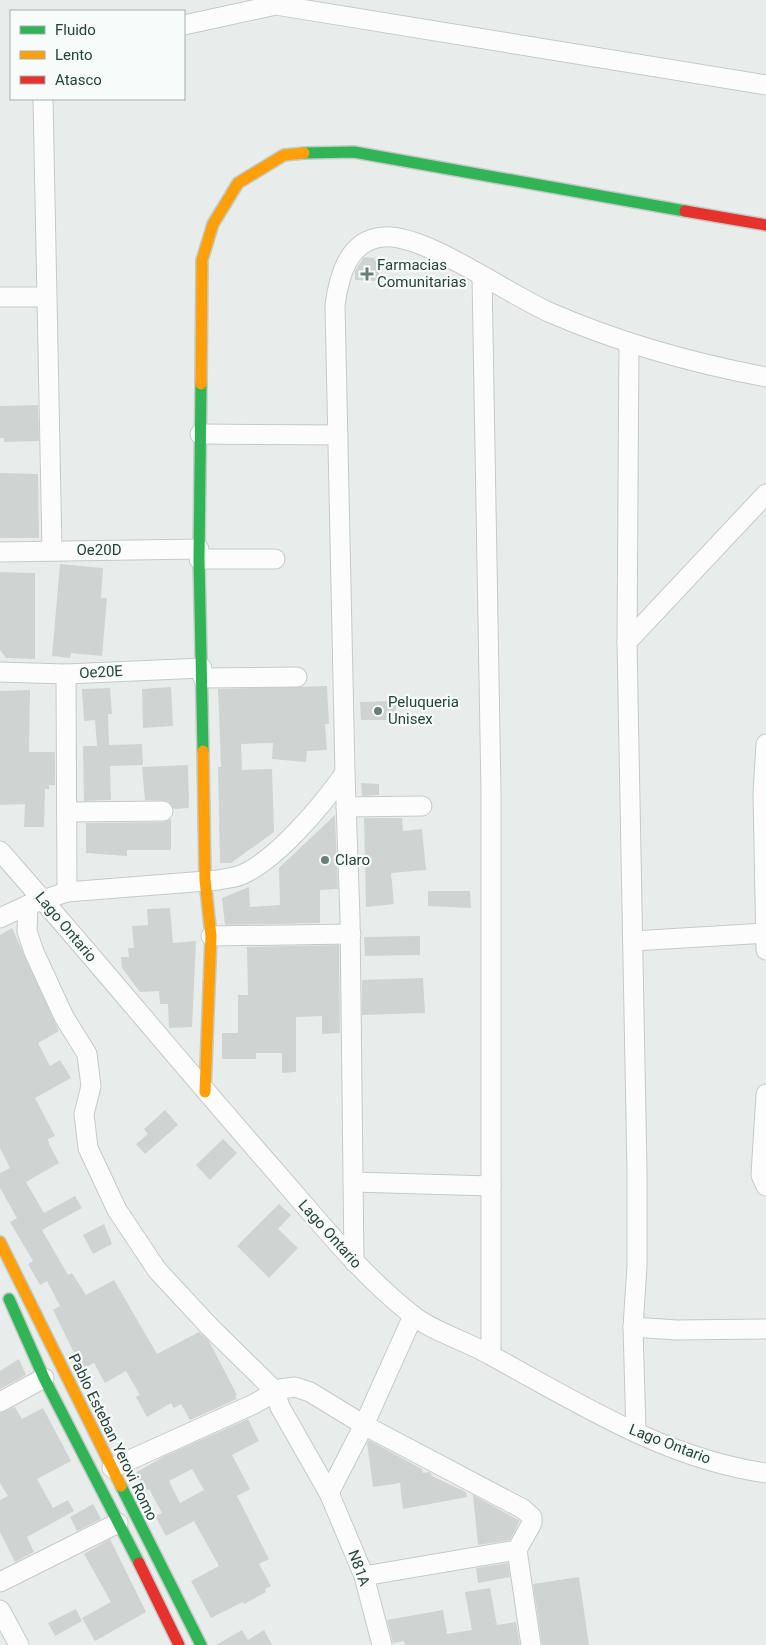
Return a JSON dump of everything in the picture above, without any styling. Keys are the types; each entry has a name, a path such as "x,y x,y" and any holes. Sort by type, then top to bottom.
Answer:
{"street":[{"path":"185,26 249,6 276,5 766,85"},
{"path":"44,100 52,550"},
{"path":"204,1092 211,936 205,880 199,554 202,260 213,224 238,183 284,155 319,151 354,152 766,225"},
{"path":"354,1262 350,934 335,305 338,286 347,260 355,249 369,240 383,237 415,241 549,312 629,344 766,377"},
{"path":"482,276 491,793 491,1354"},
{"path":"0,297 47,297"},
{"path":"629,344 627,642 637,1200 637,1266 633,1327 636,1432"},
{"path":"200,434 338,434"},
{"path":"627,642 766,494"},
{"name":"Oe20D","path":"0,552 52,550 199,554 274,559"},
{"name":"Oe20E","path":"0,672 66,674 202,673 297,677"},
{"path":"66,674 67,892"},
{"path":"766,744 763,793 766,950"},
{"path":"0,918 36,902 67,892 234,877 256,867 306,821 327,798 345,773"},
{"path":"346,808 422,806"},
{"path":"67,812 163,811"},
{"name":"Lago Ontario","path":"0,851 36,902 354,1262 413,1316 491,1354 564,1397 636,1432 686,1454 743,1470 766,1473"},
{"path":"36,902 28,931 34,952 64,1017 87,1054 92,1086 84,1114 88,1148 117,1210 157,1270 209,1326 276,1392"},
{"path":"211,936 350,934"},
{"path":"633,941 766,934"},
{"path":"766,1094 761,1175 766,1186"},
{"path":"353,1182 491,1186"},
{"name":"Pablo Esteban Yerovi Romo","path":"0,1242 104,1473 118,1523 179,1645"},
{"name":"Pablo Esteban Yerovi Romo","path":"4,1287 44,1378 104,1473 200,1645"},
{"path":"329,1493 364,1425 413,1316"},
{"path":"633,1327 676,1330 766,1330"},
{"path":"0,1402 44,1378"},
{"path":"104,1473 254,1404 280,1388 294,1387 310,1392 364,1425 530,1513 532,1523 517,1550 531,1645"},
{"name":"N81A","path":"276,1392 280,1407 329,1493 364,1576 382,1645"},
{"path":"0,1582 118,1523"},
{"path":"364,1576 517,1550"},
{"path":"0,1610 19,1645"}],"building":[{"name":"Farmacias Comunitarias","path":"364,257 374,258 379,267 379,281 355,280 355,271"},
{"path":"38,405 39,441 4,442 4,438 0,438 0,406"},
{"path":"0,473 38,474 39,538 0,538"},
{"path":"60,564 103,568 101,598 107,598 102,656 71,653 70,658 52,656"},
{"path":"0,572 35,573 35,659 6,658 0,650"},
{"path":"327,686 329,724 325,724 327,750 307,751 306,762 272,759 273,743 241,744 242,770 272,769 274,832 231,863 220,863 218,767 221,767 218,689"},
{"path":"171,687 173,726 143,728 142,689"},
{"path":"110,688 112,714 108,714 109,745 142,744 143,765 110,766 111,800 84,801 83,746 97,746 95,720 84,721 82,689"},
{"path":"30,690 29,752 55,752 55,785 49,785 49,789 45,789 44,827 24,827 25,804 0,805 0,691"},
{"name":"Peluqueria Unisex","path":"396,701 396,720 361,720 360,702"},
{"path":"188,765 189,808 174,809 168,801 145,800 142,767"},
{"path":"361,783 379,784 379,795 362,796"},
{"path":"335,815 338,889 320,890 320,923 225,925 222,898 249,887 250,907 280,905 279,868"},
{"path":"364,818 402,818 403,831 422,829 426,870 391,873 394,904 366,907"},
{"path":"171,819 171,850 127,850 127,856 86,853 86,823 163,822"},
{"path":"428,891 470,891 471,908 428,906"},
{"path":"170,908 173,943 196,941 192,1027 169,1028 168,1004 160,1004 159,991 140,992 122,968 121,957 129,957 128,948 134,948 132,926 148,925 147,909"},
{"path":"12,928 59,1031 38,1043 50,1066 60,1060 71,1078 35,1098 55,1136 48,1139 59,1163 26,1182 44,1213 75,1196 82,1208 42,1230 68,1275 72,1273 86,1295 114,1280 157,1354 199,1332 209,1341 237,1395 235,1396 237,1399 190,1420 181,1404 174,1408 171,1403 147,1417 136,1397 140,1395 126,1371 105,1383 94,1363 82,1369 53,1310 60,1306 47,1281 40,1285 28,1264 33,1261 10,1222 17,1218 0,1188 0,1173 10,1168 0,1148 0,935"},
{"path":"420,936 420,955 365,956 364,937"},
{"path":"339,945 340,1033 322,1034 322,1016 296,1017 296,1072 282,1073 282,1053 256,1053 256,1059 222,1059 222,1033 238,1033 238,995 248,995 247,947"},
{"path":"423,978 425,1013 362,1015 362,980"},
{"path":"165,1110 178,1125 145,1154 136,1144 148,1134 144,1129"},
{"path":"223,1139 237,1153 210,1180 196,1165"},
{"path":"279,1204 291,1215 278,1229 298,1248 269,1278 237,1246"},
{"path":"104,1224 112,1244 93,1254 83,1235"},
{"path":"19,1359 26,1375 0,1389 0,1371"},
{"path":"15,1407 22,1419 43,1408 71,1461 37,1479 53,1508 68,1500 74,1511 27,1537 34,1552 15,1562 0,1532 0,1500 8,1496 0,1483 0,1413"},
{"path":"248,1419 259,1441 232,1455 250,1489 237,1496 269,1559 259,1564 271,1586 265,1589 266,1592 211,1618 191,1581 219,1566 194,1521 166,1536 155,1516 162,1513 149,1489 145,1491 135,1473 165,1456","holes":["192,1469 204,1490 180,1503 169,1481"]},
{"path":"369,1440 422,1469 423,1473 430,1472 432,1476 466,1492 467,1497 403,1509 400,1483 373,1487 367,1443"},
{"path":"473,1495 520,1521 510,1540 478,1545"},
{"path":"93,1504 101,1519 77,1531 70,1517"},
{"path":"110,1539 146,1612 95,1641 82,1618 111,1602 84,1554"},
{"path":"508,1563 510,1577 478,1583 476,1568"},
{"path":"579,1577 589,1645 542,1645 533,1584"},
{"path":"490,1588 497,1625 516,1622 520,1645 405,1645 404,1641 393,1643 387,1620 443,1610 447,1634 472,1630 465,1592"},
{"path":"76,1609 82,1621 55,1636 48,1623"},
{"path":"242,1630 248,1640 264,1630 272,1645 216,1645"}],"traffic: fast":[{"path":"304,153 354,152 685,211"},
{"path":"201,384 199,559 203,751"},
{"path":"9,1299 44,1378 139,1563"},
{"path":"121,1486 201,1645"}],"traffic: slow":[{"path":"201,384 202,260 213,224 238,183 284,155 304,153"},
{"path":"203,751 205,880 211,936 205,1092"},
{"path":"0,1242 121,1486"}],"traffic: jam":[{"path":"685,211 766,225"},
{"path":"139,1563 179,1645"}],"place":[{"name":"Farmacias Comunitarias","path":"367,274"},
{"name":"Peluqueria Unisex","path":"378,711"},
{"name":"Claro","path":"325,860"}]}
